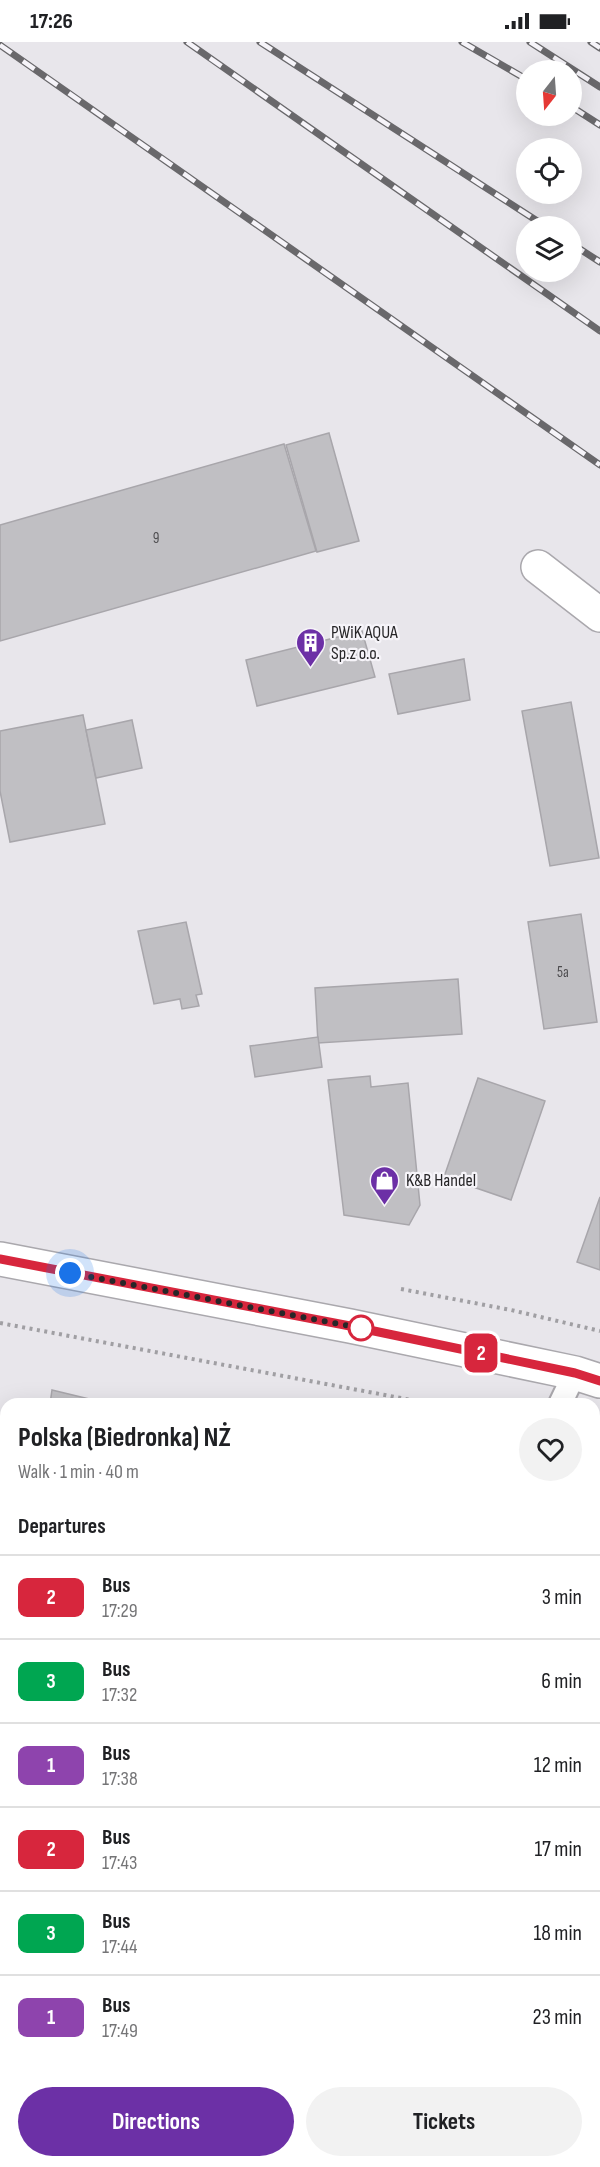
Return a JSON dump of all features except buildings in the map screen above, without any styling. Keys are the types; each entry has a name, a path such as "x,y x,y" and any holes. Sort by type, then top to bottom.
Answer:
{"main road":[{"path":"538,567 600,615"},
{"path":"0,1259 350,1326 587,1377"}],"lane":[{"path":"566,1398 587,1377"}],"path":[{"path":"0,1323 401,1398"}],"railway":[{"path":"187,42 600,331"},
{"path":"260,42 530,216"},
{"path":"462,42 516,73"},
{"path":"530,42 600,87"},
{"path":"591,42 600,48"},
{"path":"0,45 600,465"},
{"path":"582,113 600,125"},
{"path":"582,250 600,262"}],"bus line":[{"name":"2","path":"0,1259 498,1356 575,1373 600,1381"}],"place":[{"name":"PWiK AQUA Sp.z o.o.","path":"310,668"},
{"name":"K&B Handel","path":"385,1206"}],"route":[{"path":"70,1273 371,1330 361,1328"}]}
